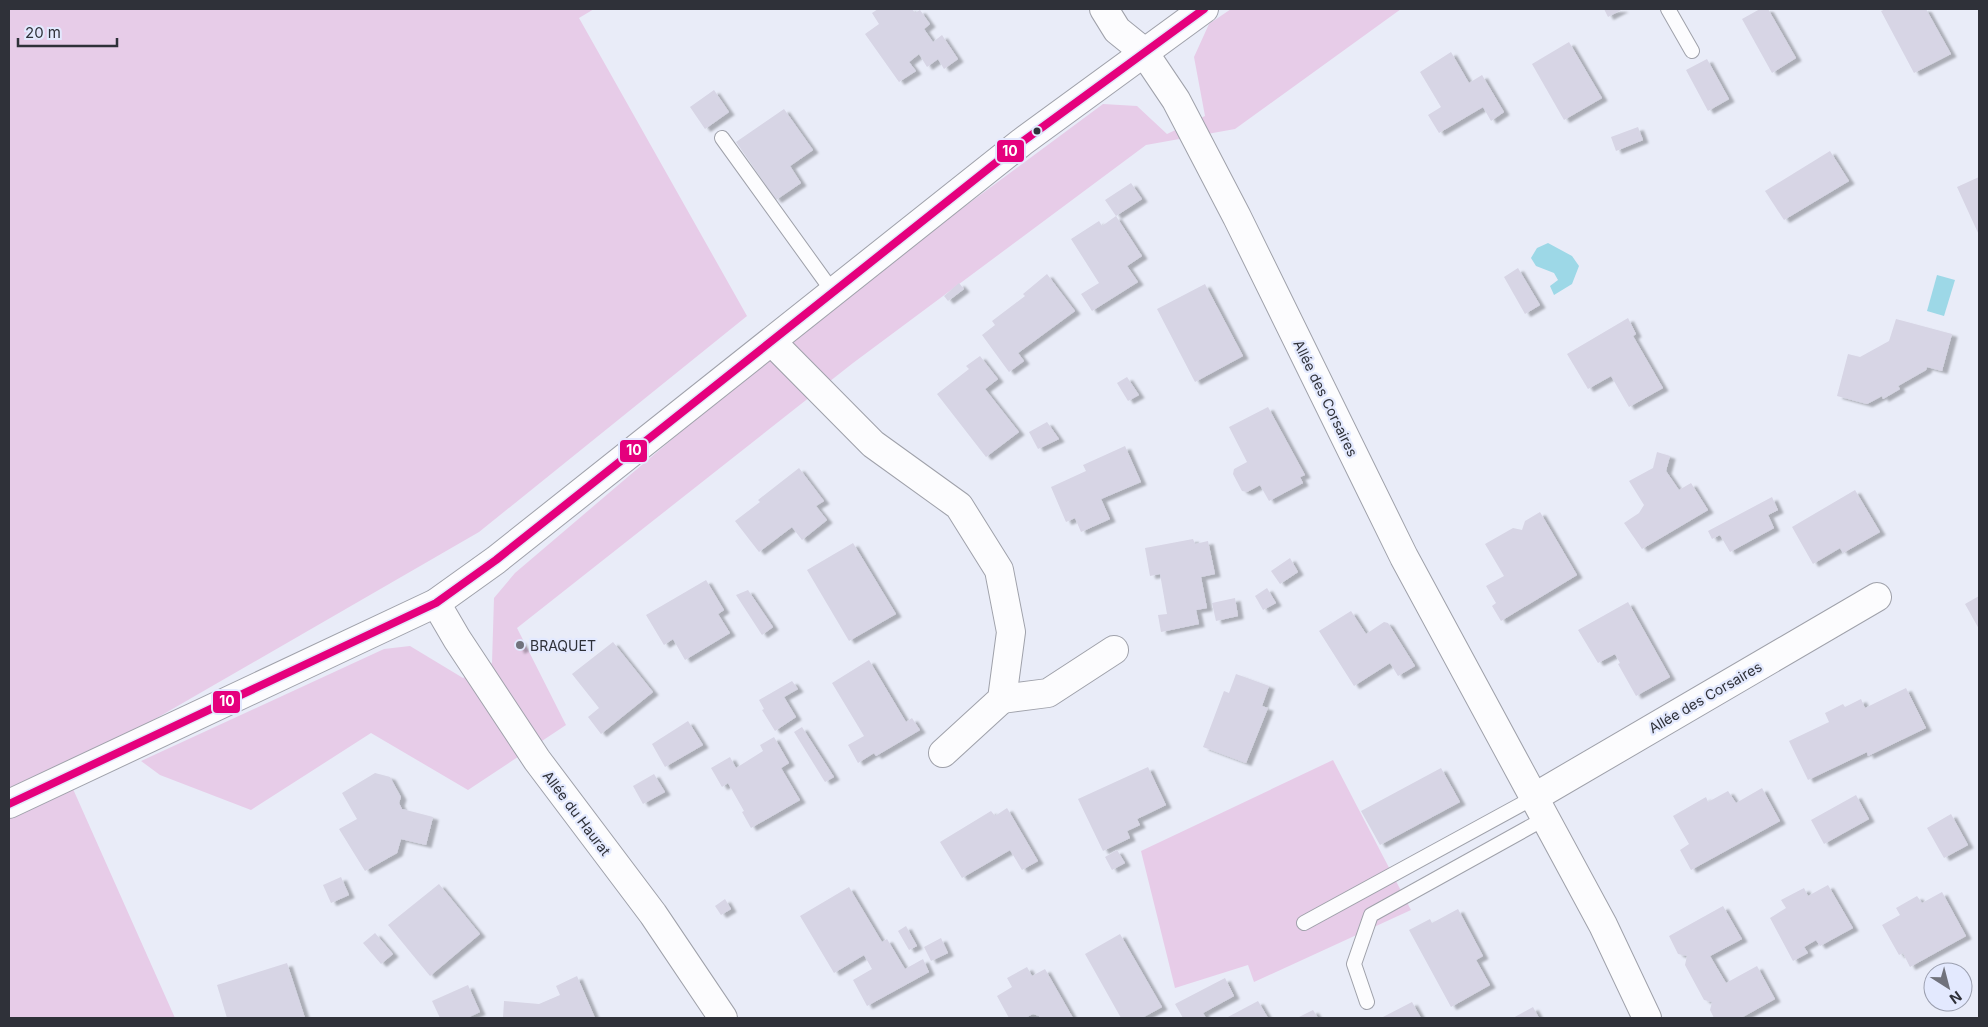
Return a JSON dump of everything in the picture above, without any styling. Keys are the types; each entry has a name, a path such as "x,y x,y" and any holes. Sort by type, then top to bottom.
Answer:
{"street":[{"name":"Allée des Corsaires","path":"1104,9 1116,30 1143,51 1176,100 1237,217 1404,557 1603,926 1647,1018"},
{"path":"9,804 436,603 496,560 1022,142 1143,51 1204,9"},
{"path":"772,342 873,444 959,506 999,570 1010,632 1002,699"},
{"name":"Allée des Corsaires","path":"1539,809 1878,597"},
{"name":"Allée du Haurat","path":"436,603 457,639 537,760 653,914 723,1018"},
{"path":"943,753 1002,699 1048,693 1114,650"}],"lane":[{"path":"1668,9 1692,51"},
{"path":"722,138 833,292"},
{"path":"1304,923 1539,809"},
{"path":"1367,1002 1354,964 1370,914 1539,809"}],"shaded area":[{"path":"9,9 594,9 579,18 747,316 479,532 65,771 175,1018 9,1018"},
{"path":"1231,9 1401,9 1235,129 1146,145 853,363 517,628 566,725 468,790 371,733 251,810 160,775 141,761 384,649 410,646 463,678 492,663 494,598 515,573 758,366 926,235 1103,104 1137,106 1167,134 1205,116 1194,57 1209,24"},
{"path":"1333,760 1411,910 1254,982 1248,965 1175,988 1141,851"}],"water":[{"path":"1548,243 1572,256 1579,266 1572,284 1554,295 1550,286 1558,280 1554,273 1536,266 1531,258 1537,248"},
{"path":"1937,275 1955,280 1944,316 1927,311"}],"building":[{"path":"878,9 912,9 915,13 920,10 930,24 924,29 933,42 942,35 958,59 944,69 938,59 927,67 919,54 909,62 916,71 899,82 865,34 879,24 872,13"},
{"path":"1604,9 1623,9 1608,17"},
{"path":"1760,9 1768,9 1796,58 1772,73 1742,19"},
{"path":"1886,9 1926,9 1951,54 1914,73 1881,11"},
{"path":"1569,42 1602,98 1564,120 1532,64"},
{"path":"1451,52 1469,83 1482,75 1504,112 1491,121 1483,107 1439,133 1428,115 1441,107 1420,72"},
{"path":"1707,59 1729,99 1708,111 1686,70"},
{"path":"714,90 729,112 705,129 690,107"},
{"path":"784,109 813,150 790,166 801,183 776,200 736,142"},
{"path":"1638,127 1643,140 1616,151 1611,137"},
{"path":"1830,151 1849,181 1784,220 1765,191"},
{"path":"1979,177 1979,235 1957,187"},
{"path":"1131,183 1142,199 1116,216 1105,200"},
{"path":"1116,216 1142,256 1127,266 1138,282 1092,311 1081,294 1099,283 1071,239 1099,221 1102,226"},
{"path":"1518,268 1540,305 1525,314 1504,277"},
{"path":"1047,274 1075,311 1018,353 1024,361 1009,372 982,335 995,325 992,321 1025,296 1023,294"},
{"path":"959,283 964,289 948,301 944,296"},
{"path":"1205,284 1243,356 1195,382 1157,309"},
{"path":"1628,318 1636,334 1633,336 1663,388 1629,407 1611,376 1588,389 1567,354"},
{"path":"1896,319 1952,334 1942,371 1927,367 1926,370 1898,386 1900,389 1883,399 1882,396 1867,404 1837,396 1848,354 1860,357 1889,341"},
{"path":"980,356 998,379 985,389 1019,432 986,457 937,394 969,369 966,366"},
{"path":"1127,377 1139,395 1128,401 1117,383"},
{"path":"1268,407 1305,475 1300,477 1303,483 1269,501 1260,485 1247,492 1242,491 1233,474 1234,469 1247,462 1229,427"},
{"path":"1047,422 1059,439 1038,449 1029,432"},
{"path":"1125,446 1141,482 1101,499 1110,519 1081,532 1075,518 1066,522 1051,487 1086,471 1083,465"},
{"path":"1657,452 1670,456 1666,471 1679,490 1691,483 1708,510 1642,549 1624,523 1639,513 1644,505 1629,481 1653,468"},
{"path":"799,468 824,501 816,506 827,520 802,540 792,527 759,552 735,521 760,502 758,500"},
{"path":"1855,490 1880,532 1843,553 1840,548 1813,564 1792,527"},
{"path":"1772,497 1778,510 1768,515 1774,528 1730,552 1720,535 1712,539 1708,531"},
{"path":"1540,512 1577,575 1501,621 1492,606 1496,603 1486,586 1504,576 1485,544 1513,528 1522,530 1525,521"},
{"path":"1193,539 1195,544 1208,541 1215,574 1201,577 1207,608 1196,610 1199,624 1161,632 1158,615 1167,614 1160,574 1150,576 1145,548"},
{"path":"853,543 896,614 849,641 807,570"},
{"path":"1290,558 1298,572 1280,584 1271,571"},
{"path":"706,580 724,610 718,614 730,633 685,660 673,639 664,645 646,615"},
{"path":"1267,588 1276,603 1263,610 1255,596"},
{"path":"748,590 773,627 762,635 736,595"},
{"path":"1979,596 1979,629 1965,604"},
{"path":"1235,598 1238,616 1216,621 1212,603"},
{"path":"1628,602 1670,677 1636,696 1618,664 1620,663 1615,654 1598,663 1578,630"},
{"path":"1351,611 1366,634 1384,622 1388,623 1415,666 1398,676 1390,663 1354,686 1319,631"},
{"name":"BRAQUET","path":"520,640 524,648 519,651 515,642"},
{"path":"613,642 653,692 601,734 588,717 599,708 572,674"},
{"path":"869,660 906,722 912,718 920,730 876,756 874,753 858,763 848,745 864,736 832,683"},
{"path":"1236,674 1269,686 1262,706 1268,708 1246,763 1203,747 1224,691 1229,693"},
{"path":"792,681 798,689 784,697 796,717 775,731 762,710 764,709 759,700"},
{"path":"1906,688 1926,728 1868,756 1867,752 1808,780 1789,741 1829,722 1825,713 1843,704 1845,707 1861,699 1865,708"},
{"path":"688,721 703,745 665,767 652,744"},
{"path":"802,727 834,777 825,782 794,732"},
{"path":"774,737 789,763 781,768 800,800 751,828 742,812 744,811 728,783 722,787 711,768 730,757 736,768 763,751 760,745"},
{"path":"1148,767 1166,805 1137,819 1140,825 1127,831 1130,838 1103,851 1078,799"},
{"path":"1441,768 1460,802 1380,845 1361,811"},
{"path":"375,773 390,777 401,797 399,803 402,809 433,817 426,845 401,839 397,853 365,871 339,829 357,819 342,793"},
{"path":"654,774 665,792 643,804 633,786"},
{"path":"1762,788 1780,821 1691,870 1680,850 1689,844 1673,816 1706,797 1708,802 1728,791 1736,803"},
{"path":"1856,795 1869,819 1824,844 1811,820"},
{"path":"1007,808 1038,861 1022,870 1010,850 962,878 940,842 991,811 995,816"},
{"path":"1951,814 1968,845 1944,858 1927,828"},
{"path":"1117,850 1125,863 1112,870 1105,857"},
{"path":"341,877 349,895 331,903 323,885"},
{"path":"439,884 480,934 430,976 388,925"},
{"path":"1828,885 1853,928 1820,946 1816,940 1804,947 1808,953 1793,961 1770,918 1786,908 1781,900 1804,888 1808,896"},
{"path":"849,887 882,942 887,939 905,969 923,959 929,972 867,1006 853,980 872,969 864,955 834,973 800,916"},
{"path":"1942,892 1966,936 1910,967 1903,953 1899,955 1882,925 1900,915 1896,908 1917,896 1922,903"},
{"path":"725,899 731,909 721,915 715,906"},
{"path":"1723,906 1742,939 1710,956 1726,983 1757,966 1775,999 1741,1018 1714,1018 1710,1010 1712,1002 1704,1000 1685,965 1687,956 1678,954 1669,936"},
{"path":"1458,909 1483,956 1476,960 1490,985 1451,1007 1409,930 1430,919 1432,923"},
{"path":"906,926 917,946 909,950 898,931"},
{"path":"375,933 393,954 381,964 363,943"},
{"path":"1120,934 1162,1007 1142,1018 1121,1018 1085,954"},
{"path":"941,938 948,953 931,961 924,947"},
{"path":"287,963 305,1018 227,1018 217,985"},
{"path":"1027,967 1032,976 1045,969 1073,1018 1041,1018 1033,1014 1025,1018 1009,1018 997,996 1012,987 1007,978"},
{"path":"577,976 595,1018 503,1018 504,1001 539,1004 560,995 556,986"},
{"path":"1225,978 1234,996 1203,1013 1206,1018 1183,1018 1175,1004"},
{"path":"468,985 480,1012 467,1018 440,1018 432,1001"},
{"path":"1258,1001 1268,1018 1226,1018"},
{"path":"1412,1002 1421,1018 1381,1018"},
{"path":"1533,1007 1539,1018 1513,1018"},
{"path":"1313,1010 1318,1018 1297,1018"}],"transit line":[{"name":"10","path":"9,804 436,603 496,560 1022,142 1204,9"}],"place":[{"name":"BRAQUET","path":"520,645"}]}
